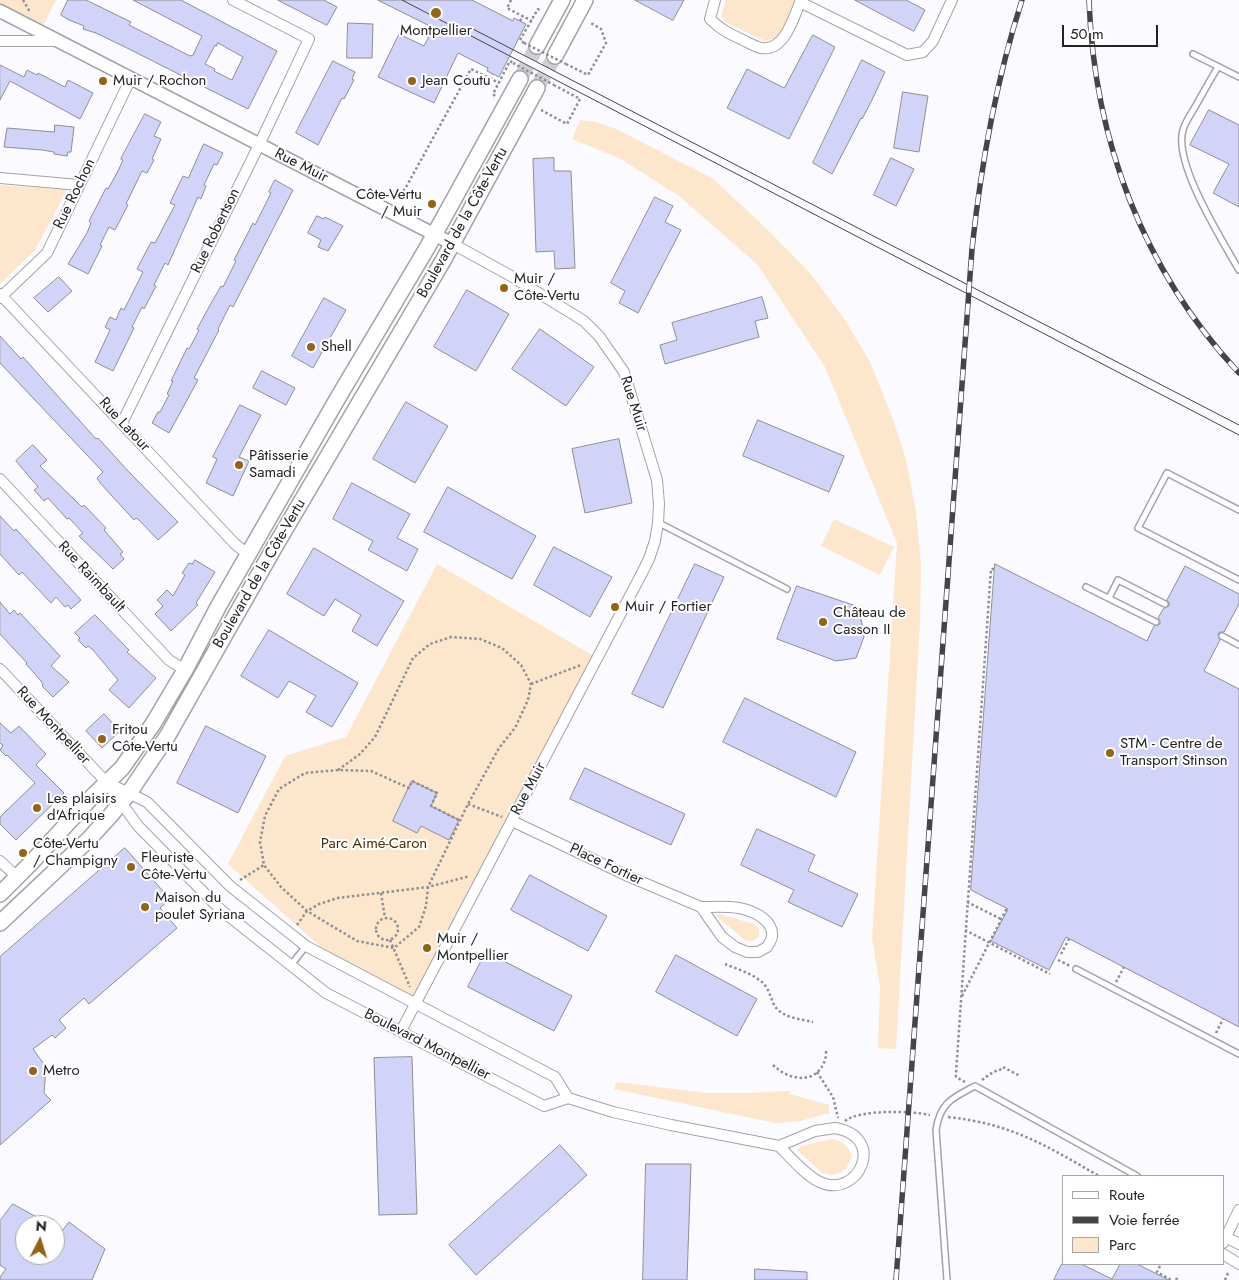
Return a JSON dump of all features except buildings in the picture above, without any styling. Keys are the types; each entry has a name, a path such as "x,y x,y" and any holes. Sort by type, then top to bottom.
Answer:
{"main road":[{"path":"531,44 562,0"},
{"path":"560,60 585,0"},
{"name":"Boulevard de la Côte-Vertu","path":"0,894 122,768 145,736 185,670 343,388 434,234 520,79"},
{"name":"Boulevard de la Côte-Vertu","path":"0,923 89,839 125,798 168,735 265,564 452,244 537,88"}],"street":[{"name":"Rue Robertson","path":"122,423 309,38 233,0"},
{"path":"715,0 710,19 721,30 761,48 770,48 778,44 784,36 801,1 907,55 922,52 933,41 952,0"},
{"name":"Rue Muir","path":"0,11 434,234 511,276 584,321 599,336 624,372 657,480 658,523 649,559 401,1031"},
{"name":"Rue Muir","path":"0,41 58,40"},
{"name":"Rue Rochon","path":"1,296 47,253 131,78"},
{"path":"0,178 79,185"},
{"name":"Rue Latour","path":"1,296 235,544 249,554"},
{"name":"Rue Raimbault","path":"0,479 169,660 185,670"},
{"name":"Rue Montpellier","path":"0,669 107,783"},
{"name":"Boulevard Montpellier","path":"107,783 125,798 138,826 216,905 326,993 544,1106 568,1098 555,1077 306,946 230,886 147,802 125,798"},
{"name":"Place Fortier","path":"512,821 630,877 701,907 731,906 745,908 758,913 769,923 772,935 767,947 758,952 747,952 734,947 722,937 701,907"},
{"path":"0,861 17,878"},
{"path":"568,1098 613,1112 779,1146 818,1182 828,1185 838,1185 855,1177 864,1160 861,1141 843,1125 815,1131 779,1146"},
{"path":"1239,1210 1225,1233 1239,1244"},
{"path":"1224,1255 1239,1264"}],"lane":[{"path":"1193,54 1239,78"},
{"path":"1218,67 1187,120 1183,130 1181,146 1190,178 1211,222 1239,270"},
{"path":"1239,510 1167,473 1138,528 1239,580"},
{"path":"658,523 787,589"},
{"path":"1109,598 1118,580 1165,604"},
{"path":"1086,587 1156,622"},
{"path":"1222,636 1239,645"},
{"path":"291,965 306,946"},
{"path":"1076,969 1239,1054"},
{"path":"947,1280 935,1142 939,1117 949,1100 975,1086 1135,1175"}],"path":[{"path":"511,0 507,8 532,21"},
{"path":"538,9 520,40 531,44 588,76 606,43 601,29 586,20"},
{"path":"520,21 523,16"},
{"path":"493,94 510,61 580,99 567,124 538,109"},
{"path":"396,198 405,189 472,69 498,83"},
{"path":"490,79 493,74"},
{"path":"956,1073 991,569 994,569"},
{"path":"338,770 360,754 375,737 413,658 430,644 451,637 480,639 502,648 521,665 531,684 528,700 515,728 498,748 468,804 428,887 426,906 419,927 394,948"},
{"path":"531,684 597,658"},
{"path":"394,948 356,941 307,911 281,887 264,865 260,842 265,816 279,789 305,773 338,770 371,771 409,788 412,781 437,793 431,806 459,820"},
{"path":"468,804 512,821"},
{"path":"230,886 264,865"},
{"path":"295,928 307,911 319,904 338,898 428,887 485,872"},
{"path":"381,893 385,918"},
{"path":"968,902 1001,919"},
{"path":"961,997 1007,908"},
{"path":"385,918 392,919 397,924 396,935 390,940 383,940 376,932 376,924 385,918"},
{"path":"965,930 1050,974"},
{"path":"1061,954 1069,939"},
{"path":"390,940 416,1003"},
{"path":"1058,960 1076,969"},
{"path":"725,964 759,980 765,985 775,1006 783,1013 793,1018 813,1022"},
{"path":"1116,982 1124,967"},
{"path":"1215,1034 1223,1019"},
{"path":"773,1065 780,1072 797,1078 808,1077 816,1072 825,1061 826,1049"},
{"path":"975,1086 984,1078 1002,1068 1020,1076"},
{"path":"816,1072 833,1097 843,1125 853,1117 867,1114 900,1112 912,1112 991,1124 1041,1143 1097,1175"},
{"path":"1160,1266 1157,1272 1171,1280"},
{"path":"1224,1280 1228,1273"},
{"path":"1176,1280 1178,1276"}],"green space":[{"path":"0,0 56,0 40,31 0,11"},
{"path":"726,0 796,0 783,29 776,38 765,41 727,23 721,16"},
{"path":"580,120 596,122 616,129 712,178 767,229 810,273 845,320 870,362 893,419 906,460 916,512 921,564 920,623 896,1049 878,1048 880,987 872,938 897,543 825,367 757,264 679,196 621,159 572,139"},
{"path":"0,185 67,190 35,250 0,284"},
{"path":"834,519 894,547 880,575 821,546"},
{"name":"Parc Aimé-Caron","path":"437,564 597,658 416,1003 341,965 228,864 285,756 346,737"},
{"path":"719,914 754,924 759,928 759,936 753,941 746,941 717,917"},
{"path":"616,1082 707,1093 790,1091 790,1094 829,1105 829,1114 801,1121 775,1123 614,1089"},
{"path":"831,1139 845,1144 852,1157 846,1169 840,1173 830,1175 822,1173 797,1150 801,1146"}],"tunnel":[{"path":"520,79 537,46"},
{"path":"537,88 555,56"}],"tram line":[{"path":"402,0 1239,435"},
{"path":"471,28 1239,425"}],"railway":[{"path":"896,1280 972,249 985,154 997,92 1022,0"},
{"path":"1089,0 1093,52 1101,103 1113,152 1130,200 1151,247 1176,291 1205,333 1239,373"}],"place":[{"name":"Montpellier","path":"436,13"},
{"name":"Muir / Rochon","path":"103,81"},
{"name":"Jean Coutu","path":"412,81"},
{"name":"Côte-Vertu / Muir","path":"432,204"},
{"name":"Muir / Côte-Vertu","path":"504,288"},
{"name":"Shell","path":"311,347"},
{"name":"Pâtisserie Samadi","path":"239,465"},
{"name":"Muir / Fortier","path":"615,607"},
{"name":"Château de Casson II","path":"823,622"},
{"name":"Fritou Côte-Vertu","path":"102,739"},
{"name":"STM - Centre de Transport Stinson","path":"1110,753"},
{"name":"Les plaisirs d'Afrique","path":"37,808"},
{"name":"Côte-Vertu / Champigny","path":"23,853"},
{"name":"Fleuriste Côte-Vertu","path":"131,867"},
{"name":"Maison du poulet Syriana","path":"145,907"},
{"name":"Muir / Montpellier","path":"427,948"},
{"name":"Metro","path":"33,1071"}]}
